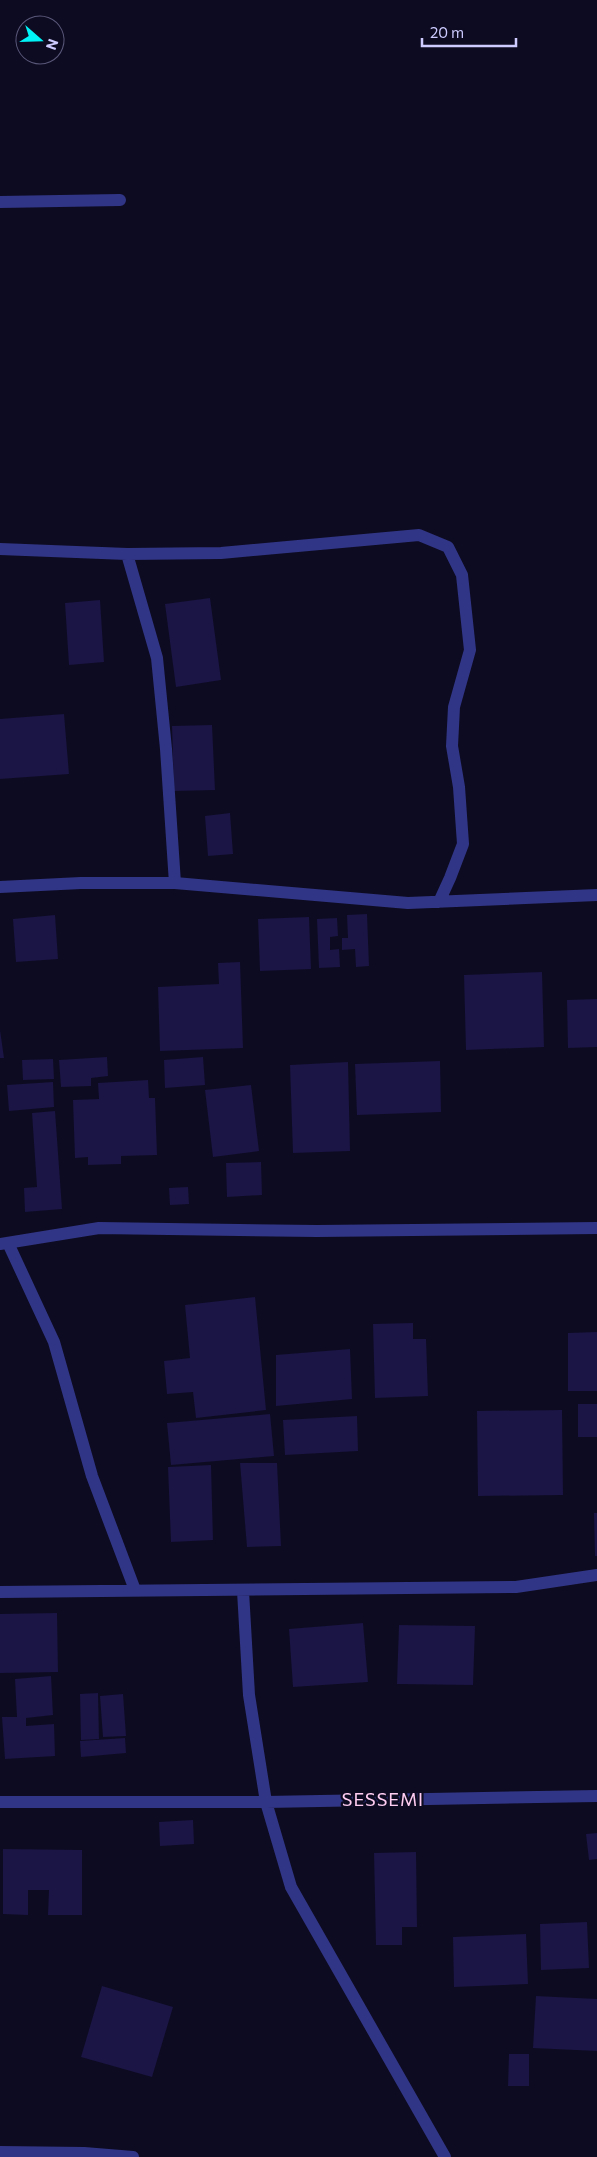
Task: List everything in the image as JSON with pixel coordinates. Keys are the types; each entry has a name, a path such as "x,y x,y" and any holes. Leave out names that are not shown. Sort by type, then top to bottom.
{"street":[{"path":"0,202 120,200"},
{"path":"0,549 127,554 221,553 419,535 448,547 462,575 470,650 454,707 452,746 463,844 439,902"},
{"path":"127,554 157,658 166,749 175,883"},
{"path":"0,887 81,883 175,883 408,904 597,895"},
{"path":"135,1590 92,1476 54,1342 4,1244 99,1228 317,1231 597,1228"},
{"path":"0,1592 243,1591 516,1586 597,1575"},
{"path":"243,1591 249,1695 266,1802 291,1887 445,2157"},
{"path":"0,1802 266,1802 597,1796"},
{"path":"0,2152 84,2153 133,2157"}],"building":[{"path":"210,598 221,680 176,687 165,604"},
{"path":"100,600 104,662 69,665 65,603"},
{"path":"64,714 69,774 0,779 0,719"},
{"path":"212,725 215,790 174,791 172,726"},
{"path":"230,813 233,854 208,856 205,816"},
{"path":"367,914 369,966 356,967 355,949 342,950 342,938 348,938 347,915"},
{"path":"55,915 58,959 16,962 13,919"},
{"path":"309,917 311,969 260,971 258,919"},
{"path":"337,918 338,936 330,937 330,950 339,949 340,967 319,968 317,919"},
{"path":"240,962 243,1048 160,1051 158,987 219,984 218,963"},
{"path":"542,972 544,1047 466,1050 464,975"},
{"path":"597,999 597,1047 568,1048 567,1000"},
{"path":"0,1030 4,1058 0,1058"},
{"path":"107,1057 108,1076 91,1078 91,1086 61,1087 59,1060"},
{"path":"203,1057 205,1085 165,1088 164,1060"},
{"path":"53,1059 54,1079 23,1080 22,1060"},
{"path":"440,1061 441,1112 357,1115 355,1064"},
{"path":"348,1062 350,1151 293,1153 290,1065"},
{"path":"148,1080 149,1098 155,1098 157,1155 121,1156 121,1164 88,1165 88,1157 75,1158 73,1100 99,1099 98,1083"},
{"path":"53,1082 54,1107 9,1111 7,1085"},
{"path":"251,1085 259,1151 213,1157 205,1090"},
{"path":"55,1111 62,1209 25,1212 24,1188 37,1187 32,1113"},
{"path":"261,1162 262,1195 227,1197 226,1163"},
{"path":"188,1187 189,1204 170,1205 169,1188"},
{"path":"255,1297 266,1410 196,1418 193,1392 167,1394 164,1361 190,1358 185,1305"},
{"path":"413,1323 413,1339 426,1339 428,1396 375,1398 373,1324"},
{"path":"597,1332 597,1391 568,1391 568,1333"},
{"path":"350,1349 352,1399 276,1406 276,1355"},
{"path":"578,1404 597,1404 597,1437 578,1437"},
{"path":"562,1410 563,1495 478,1496 477,1411"},
{"path":"270,1414 274,1456 171,1465 167,1423"},
{"path":"357,1416 358,1451 285,1455 283,1420"},
{"path":"240,1463 277,1463 281,1546 247,1547"},
{"path":"211,1465 213,1540 171,1542 168,1467"},
{"path":"594,1513 597,1513 597,1556 595,1556"},
{"path":"57,1613 58,1672 0,1673 0,1614"},
{"path":"363,1623 368,1682 293,1687 289,1629"},
{"path":"399,1625 475,1626 473,1685 397,1684"},
{"path":"51,1676 53,1715 26,1718 26,1726 54,1724 55,1756 5,1759 2,1717 17,1717 15,1679"},
{"path":"98,1693 99,1739 81,1740 80,1694"},
{"path":"123,1694 126,1736 103,1737 100,1696"},
{"path":"125,1738 126,1753 81,1757 80,1741"},
{"path":"193,1820 194,1844 160,1846 159,1822"},
{"path":"597,1833 597,1859 589,1860 586,1834"},
{"path":"3,1849 82,1850 82,1915 48,1915 49,1890 28,1890 28,1915 3,1914"},
{"path":"416,1852 417,1927 402,1927 402,1945 376,1945 374,1853"},
{"path":"587,1922 589,1968 541,1970 540,1924"},
{"path":"526,1934 528,1984 454,1987 453,1937"},
{"path":"102,1986 173,2007 152,2077 81,2057"},
{"path":"536,1996 597,1999 597,2051 533,2048"},
{"path":"509,2054 529,2054 529,2086 508,2086"}],"district":[{"name":"SESSEMI","path":"383,1800"}]}
